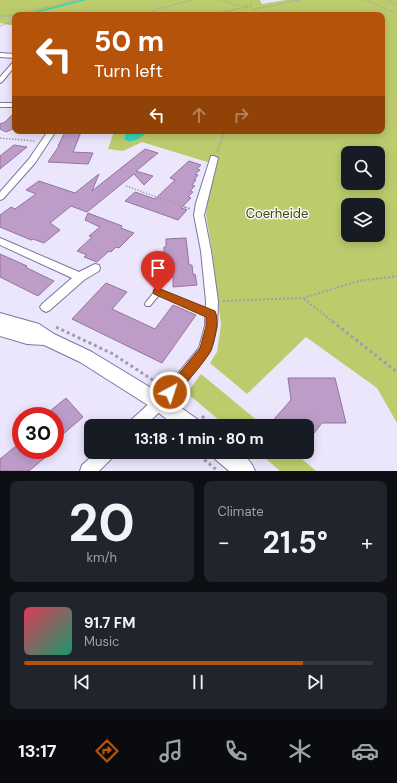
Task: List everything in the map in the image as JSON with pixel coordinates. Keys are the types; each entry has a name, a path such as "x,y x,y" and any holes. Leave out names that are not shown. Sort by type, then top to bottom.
{"street":[{"path":"0,55 12,56"},
{"path":"0,81 12,66"},
{"path":"0,105 12,105"},
{"path":"0,197 32,160 50,134"},
{"path":"143,419 160,403 205,350 211,326 211,308 206,251 200,212 201,203 214,158"},
{"path":"0,241 80,277"},
{"path":"46,307 80,277 95,268"},
{"path":"0,319 33,329 106,368 160,403 181,419"},
{"path":"0,330 27,337 48,338"},
{"path":"88,471 101,459"},
{"path":"230,459 245,471"}],"lane":[{"path":"148,304 158,292 211,308"}],"path":[{"path":"27,12 77,0"},
{"path":"153,12 192,0"},
{"path":"222,0 236,5 251,6"},
{"path":"252,0 251,10 299,0"},
{"path":"366,0 397,14"},
{"path":"387,0 396,5 397,8 391,11"},
{"path":"222,12 251,6"},
{"path":"0,16 10,16"},
{"path":"0,26 12,22"},
{"path":"214,158 224,134"},
{"path":"0,138 44,142"},
{"path":"126,186 200,212"},
{"path":"211,308 303,298 359,281 397,276"},
{"path":"303,298 397,372"},
{"path":"203,459 218,471"}],"green space":[{"name":"Coerheide","path":"0,0 260,0 262,4 286,0 397,0 397,423 377,388 306,337 247,394 210,363 217,352 221,325 212,250 206,215 207,202 217,165 142,142 123,151 108,149 113,134 125,134 124,139 133,142 144,134 385,134 385,12 12,12 12,25 0,23"},
{"path":"201,374 256,419 218,419 187,393"},
{"path":"266,459 302,459 316,471 280,471"}],"shaded area":[{"path":"125,134 145,134 137,140 131,142 124,139"}],"building":[{"path":"12,115 12,129 6,132 0,129 0,124 5,122"},
{"path":"64,134 80,134 73,152 93,153 88,164 48,162"},
{"path":"14,145 27,147 0,169 0,156"},
{"path":"145,149 158,153 136,171 153,176 144,185 134,174 87,212 71,206 50,223 60,230 44,243 33,239 31,240 0,227 0,215 11,207 15,209 36,194 26,190 39,181 75,193 99,174 92,191"},
{"path":"189,161 201,165 197,169 200,170 195,174 198,175 192,185 195,186 190,191 193,192 188,197 191,198 181,208 187,210 178,220 125,201 135,192 155,199 175,180 170,178"},
{"path":"88,213 122,226 121,228 134,233 119,248 116,247 111,252 109,251 97,262 84,257 87,255 77,251 92,237 89,236 100,227 85,220"},
{"path":"186,238 189,265 192,265 193,275 195,274 197,285 173,287 173,276 170,276 170,266 167,267 166,257 164,257 166,239"},
{"path":"0,254 27,266 25,267 54,281 38,296 0,277"},
{"path":"106,283 127,292 112,309 155,329 173,305 196,315 162,363 72,319"},
{"path":"288,378 335,378 346,423 322,423 314,433 314,419 274,419 291,400"},
{"path":"66,398 83,417 64,433 64,407 55,407"},
{"path":"12,449 12,459 43,459 29,471 0,471 0,459"}],"waterway":[{"path":"36,12 84,0"}],"route":[{"path":"158,292 211,314 211,326 205,350 170,392"}]}
